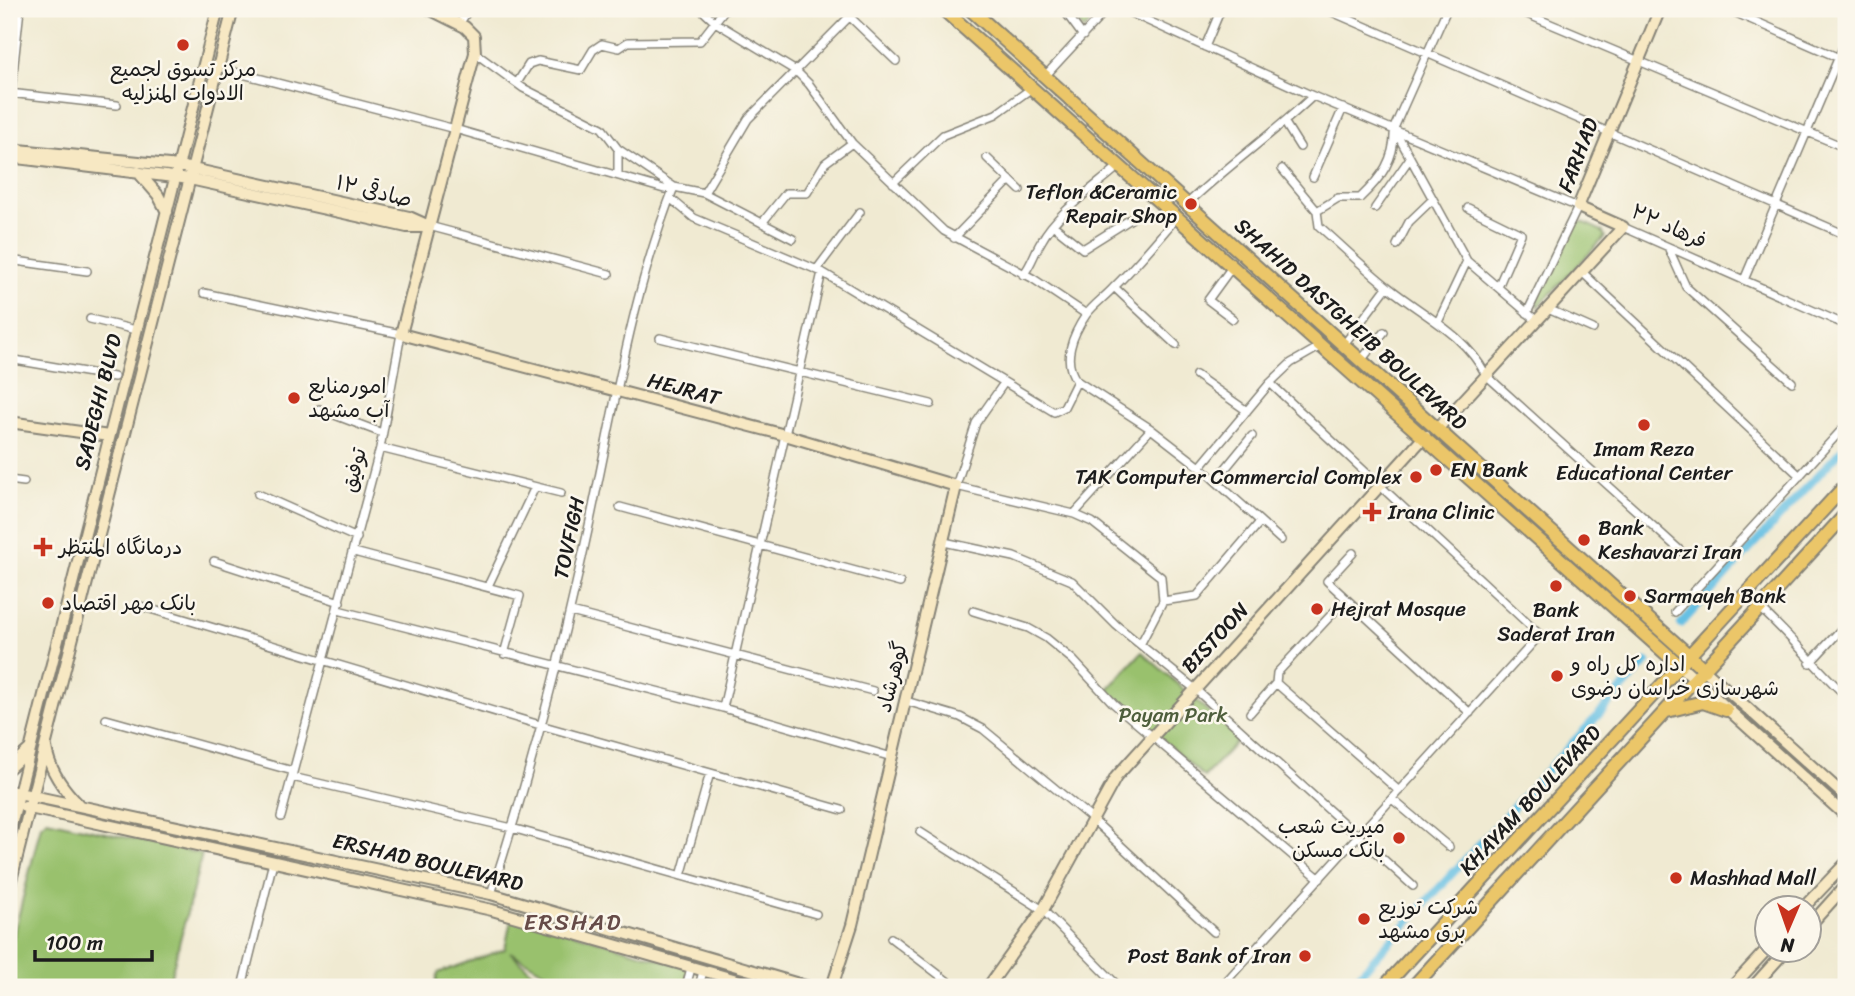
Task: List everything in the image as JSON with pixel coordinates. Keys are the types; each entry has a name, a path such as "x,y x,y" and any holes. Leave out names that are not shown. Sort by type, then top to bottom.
{"main road":[{"name":"SADEGHI BLVD","path":"9,833 14,792 30,749 218,9"},
{"name":"SADEGHI BLVD","path":"9,888 233,9"},
{"path":"429,9 459,24 474,36 475,53"},
{"name":"SHAHID DASTGHEIB BOULEVARD","path":"943,9 1681,666"},
{"name":"SHAHID DASTGHEIB BOULEVARD","path":"970,9 1345,343 1705,670"},
{"name":"FARHAD","path":"1578,206 1660,9"},
{"name":"توفیق","path":"401,334 475,53"},
{"path":"9,149 139,168 167,212"},
{"path":"9,157 139,168 171,159 183,150"},
{"name":"صادقی ۱۲","path":"139,168 191,174 407,227 429,226"},
{"name":"فرهاد ۲۲","path":"1578,206 1623,228"},
{"path":"1438,427 1623,228"},
{"name":"HEJRAT","path":"401,334 785,435 956,486"},
{"path":"9,422 109,436"},
{"name":"BISTOON","path":"988,987 1043,910 1091,818 1116,777 1425,436"},
{"name":"KHAYAM BOULEVARD","path":"1384,987 1846,485"},
{"name":"گوهرشاد","path":"832,987 852,925 956,486"},
{"name":"KHAYAM BOULEVARD","path":"1413,987 1696,681 1846,514"},
{"path":"1681,666 1726,710 1846,816"},
{"path":"1705,670 1846,797"},
{"path":"1667,711 1703,702 1726,710"},
{"path":"46,741 51,766 67,793 79,806"},
{"path":"9,768 30,749"},
{"name":"ERSHAD BOULEVARD","path":"14,792 491,894 808,987"},
{"name":"ERSHAD BOULEVARD","path":"12,804 492,910 761,987"},
{"path":"1817,894 1846,863"},
{"path":"1824,909 1846,885"},
{"path":"598,941 604,927"},
{"path":"1732,987 1754,963"},
{"path":"1753,987 1774,964"}],"street":[{"path":"9,110 20,9"},
{"path":"121,9 144,10"},
{"path":"459,24 469,9"},
{"path":"701,9 715,22 796,71 809,84 852,143 954,239 1023,275 1086,314"},
{"path":"517,83 529,64 538,61 581,70 593,50 602,44 610,43 619,48 628,42 700,41 725,9"},
{"path":"704,193 748,119 858,9"},
{"path":"1063,9 1083,36"},
{"path":"1046,75 1107,9"},
{"path":"1122,9 1313,96 1578,206"},
{"path":"1205,47 1220,9"},
{"path":"1325,9 1846,235"},
{"path":"1317,211 1334,200 1360,198 1381,178 1395,144 1394,128 1447,9"},
{"path":"1515,9 1846,148"},
{"path":"1727,9 1843,59"},
{"path":"850,17 896,61"},
{"path":"1744,281 1808,131 1843,59 1846,40"},
{"path":"475,53 517,83 602,128 618,149 674,187"},
{"path":"227,70 455,129 664,189 674,187 704,193 793,239"},
{"path":"893,183 943,135 996,114 1032,87"},
{"path":"10,93 117,105"},
{"path":"1187,204 1224,169 1285,123 1313,96"},
{"path":"1313,177 1343,108"},
{"path":"1285,123 1300,147"},
{"path":"1394,128 1467,261 1537,321"},
{"path":"762,223 785,194 807,193 825,163 852,143"},
{"path":"618,149 618,174"},
{"path":"987,158 1020,190"},
{"path":"1375,208 1410,158"},
{"path":"1023,275 1037,256 1040,243 1054,226 1119,166"},
{"path":"1282,169 1317,211 1320,226 1387,287 1459,337 1475,355 1486,376 1684,554"},
{"path":"954,239 1010,180"},
{"name":"TOVFIGH","path":"491,894 512,828 571,612 617,391 643,284 674,187"},
{"path":"670,198 694,218 820,271 1055,412 1064,407 1077,381"},
{"path":"1397,245 1409,222 1433,199"},
{"name":"FARHAD","path":"1527,313 1578,206"},
{"path":"1468,208 1521,234 1497,287"},
{"path":"723,708 738,653 820,271 860,212"},
{"path":"1054,226 1083,249 1134,217"},
{"path":"1176,218 1086,314 1068,359 1070,372 1077,381 1152,429 1200,467 1281,540"},
{"path":"429,226 609,274"},
{"name":"فرهاد ۲۲","path":"1623,228 1846,325"},
{"path":"1668,247 1686,287 1792,382"},
{"path":"9,260 87,271"},
{"path":"1438,322 1467,261"},
{"path":"1232,267 1208,300 1233,319"},
{"path":"1582,272 1800,476"},
{"path":"1114,287 1176,345"},
{"path":"1345,343 1387,287"},
{"path":"204,293 401,334"},
{"path":"1548,309 1593,329"},
{"path":"90,319 136,330"},
{"path":"1362,359 1384,332"},
{"name":"توفیق","path":"281,817 380,448 401,334"},
{"path":"660,338 930,404"},
{"path":"1200,467 1270,383 1291,363 1321,346"},
{"path":"9,359 114,377"},
{"path":"1196,375 1247,411"},
{"name":"گوهرشاد","path":"956,486 976,423 1003,383"},
{"path":"1221,987 1540,635 1270,383"},
{"path":"319,409 382,433"},
{"path":"1675,612 1846,425"},
{"path":"1074,514 1152,429"},
{"path":"1216,480 1252,436"},
{"path":"380,448 561,493"},
{"path":"9,480 24,482"},
{"path":"956,486 1074,514 1092,523 1161,577 1163,601 1141,643"},
{"path":"488,586 535,487"},
{"path":"258,494 357,538"},
{"path":"620,507 900,583"},
{"path":"1163,601 1197,596 1261,522"},
{"path":"944,542 1014,557 1072,581 1116,625 1195,689 1413,886"},
{"path":"354,552 520,596 504,654"},
{"path":"1353,553 1327,581 1470,713"},
{"path":"214,561 339,606 504,654 723,708 892,757"},
{"path":"1250,713 1276,683 1278,673 1346,599"},
{"path":"136,605 323,658 540,725 842,810"},
{"path":"1760,608 1790,636 1810,663 1846,696"},
{"path":"973,611 1028,628 1046,638 1152,737 1320,878"},
{"path":"571,612 738,653 873,691"},
{"path":"1810,663 1846,624"},
{"path":"1276,683 1399,791"},
{"path":"906,701 960,717 983,729 1091,818 1214,932"},
{"path":"106,719 293,774 512,828 816,914"},
{"path":"681,876 710,773"},
{"path":"1392,799 1449,848"},
{"path":"920,832 1043,910 1119,987"},
{"path":"242,987 273,862"},
{"path":"891,938 955,987"},
{"path":"686,987 691,968"},
{"path":"699,987 703,971"},
{"path":"1228,979 1238,987"}],"green space":[{"path":"1068,9 1102,9 1084,30"},
{"path":"1574,222 1583,222 1602,231 1605,237 1538,307 1536,300"},
{"name":"Payam Park","path":"1142,652 1239,739 1204,777 1107,690"},
{"path":"47,820 202,854 168,987 9,987 9,954 41,825"},
{"path":"512,915 691,968 686,987 557,987 552,976 510,952 538,977 544,987 435,987 438,973 505,949"}],"waterway":[{"path":"1681,624 1846,445"},
{"path":"1348,987 1647,662"}],"place":[{"name":"مركز تسوق لجميع الادوات المنزليه","path":"183,45"},
{"name":"Teflon &Ceramic Repair Shop","path":"1191,204"},
{"name":"امورمنابع آب مشهد","path":"294,398"},
{"name":"Imam Reza Educational Center","path":"1644,425"},
{"name":"EN Bank","path":"1436,470"},
{"name":"TAK Computer Commercial Complex","path":"1416,477"},
{"name":"Irana Clinic","path":"1372,512"},
{"name":"Bank Keshavarzi Iran","path":"1584,540"},
{"name":"درمانگاه المنتظر","path":"43,547"},
{"name":"Bank Saderat Iran","path":"1556,586"},
{"name":"Sarmayeh Bank","path":"1630,596"},
{"name":"بانک مهر اقتصاد","path":"48,603"},
{"name":"Hejrat Mosque","path":"1317,609"},
{"name":"اداره کل راه و شهرسازی خراسان رضوی","path":"1557,676"},
{"name":"میریت شعب بانک مسکن","path":"1399,838"},
{"name":"Mashhad Mall","path":"1676,878"},
{"name":"شرکت توزیع برق مشهد","path":"1364,919"},
{"name":"Post Bank of Iran","path":"1305,956"}],"district":[{"name":"ERSHAD","path":"573,922"}]}
